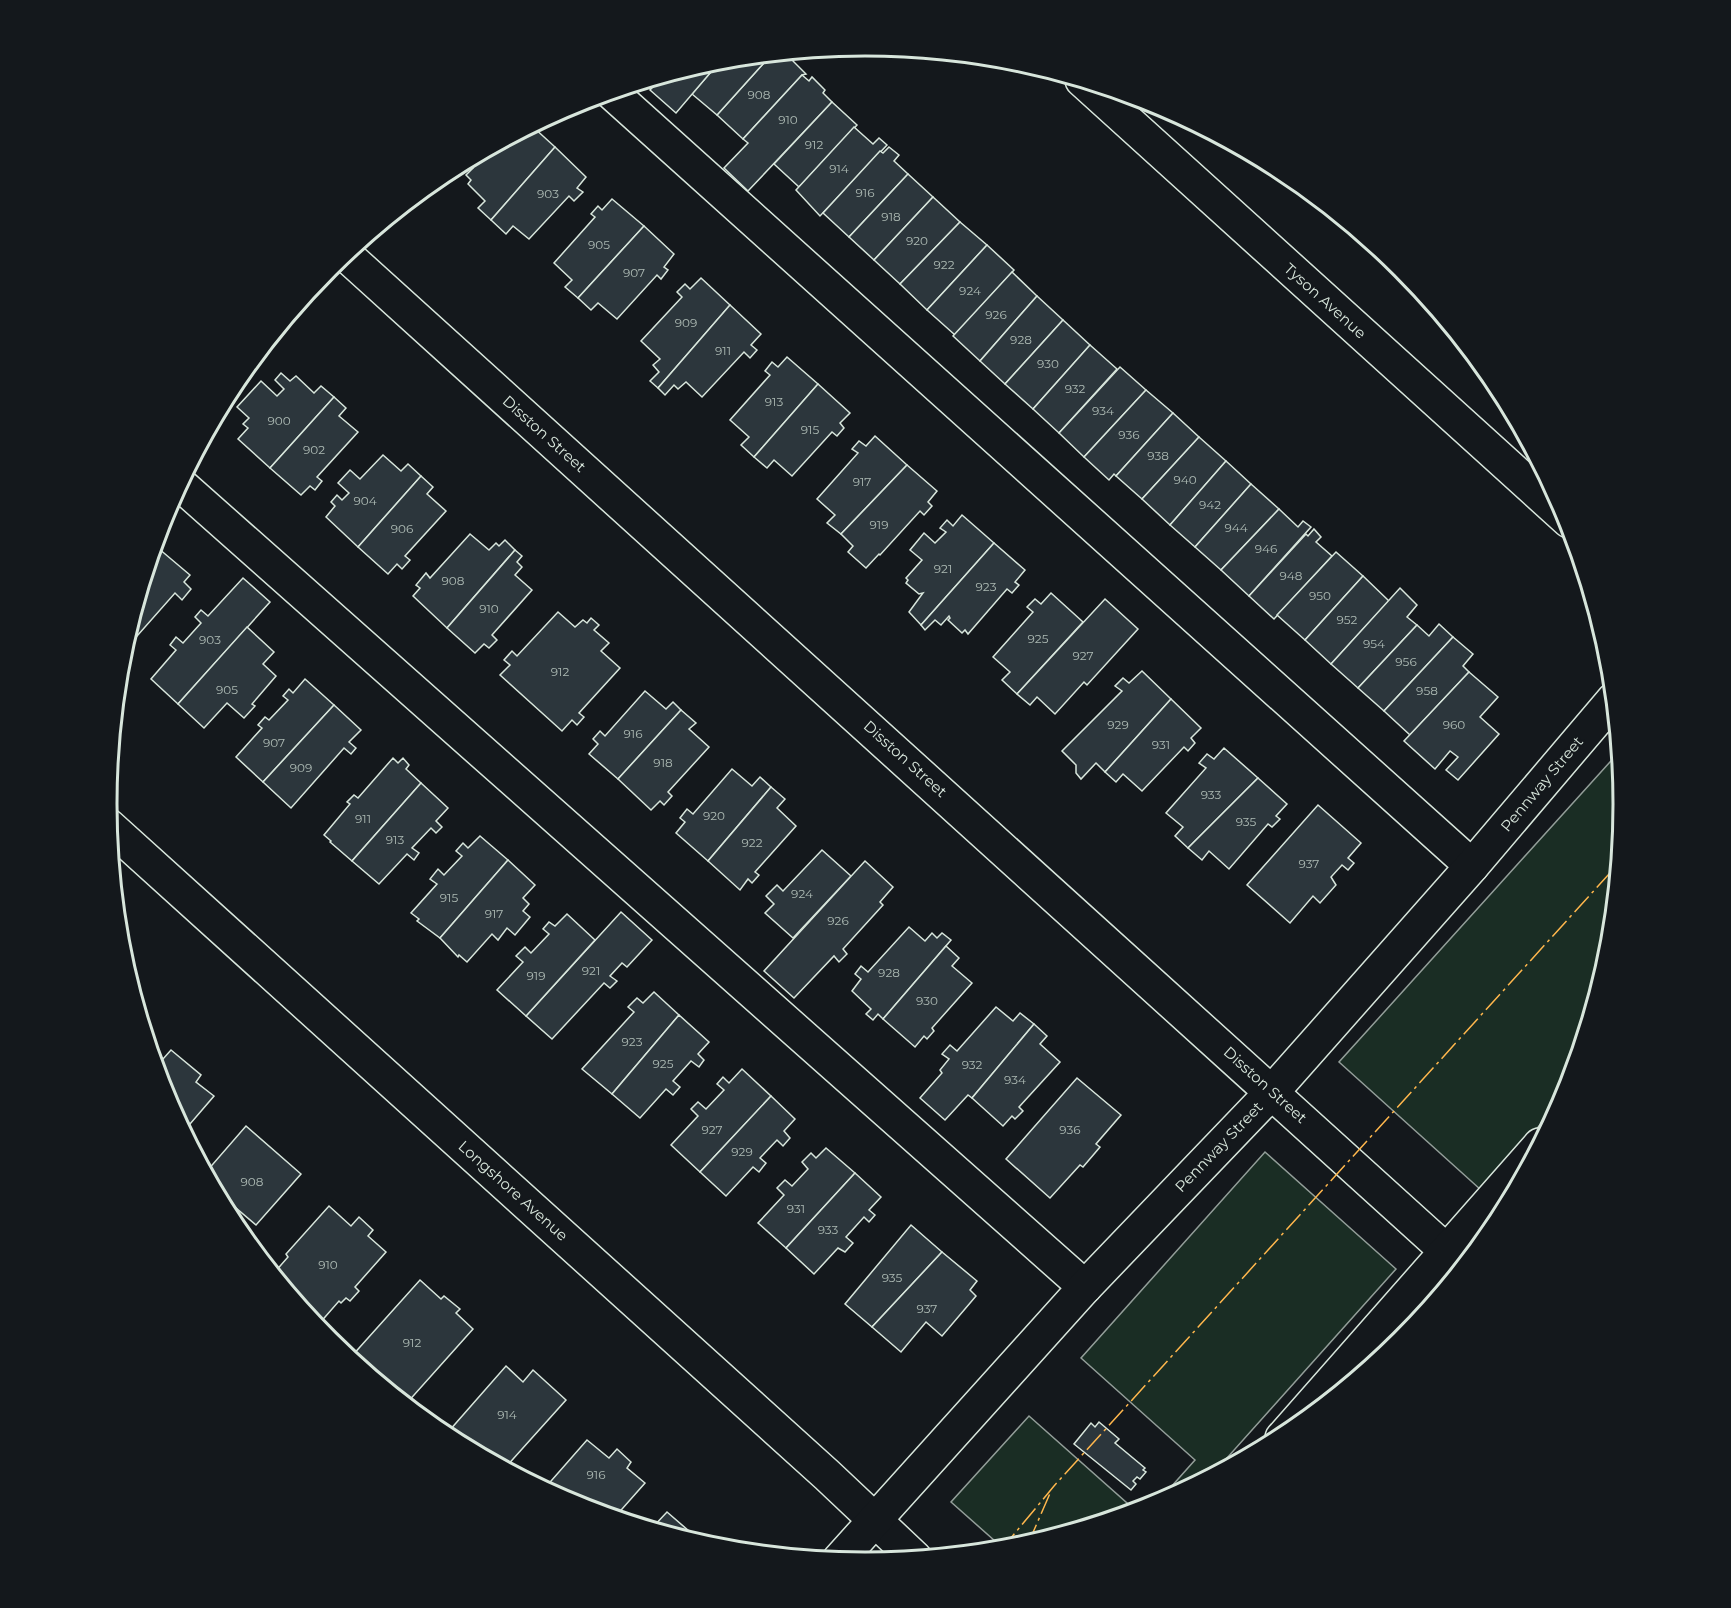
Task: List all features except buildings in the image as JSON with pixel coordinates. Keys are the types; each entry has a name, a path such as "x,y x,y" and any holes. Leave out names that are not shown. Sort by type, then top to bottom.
{"street":[{"name":"Tyson Avenue","path":"1095,92 1551,505"},
{"path":"617,98 1472,866"},
{"name":"Disston Street","path":"352,260 1455,1258"},
{"path":"187,490 1085,1287"},
{"name":"Pennway Street","path":"847,1552 1085,1287 1272,1092 1472,866 1608,706"},
{"name":"Longshore Avenue","path":"118,834 827,1475 907,1551"},
{"path":"1319,1399 1455,1258 1509,1187"}],"green space":[{"path":"1612,760 1614,804 1612,853 1608,902 1600,950 1574,1045 1543,1122 1481,1190 1339,1062"},
{"path":"1265,1152 1396,1269 1225,1460 1171,1487 1195,1460 1081,1358"},
{"path":"1029,1416 1129,1505 1059,1527 995,1541 951,1502"}],"power":[{"path":"1011,1538 1054,1486 1610,872"},
{"path":"1033,1533 1051,1491"}]}
